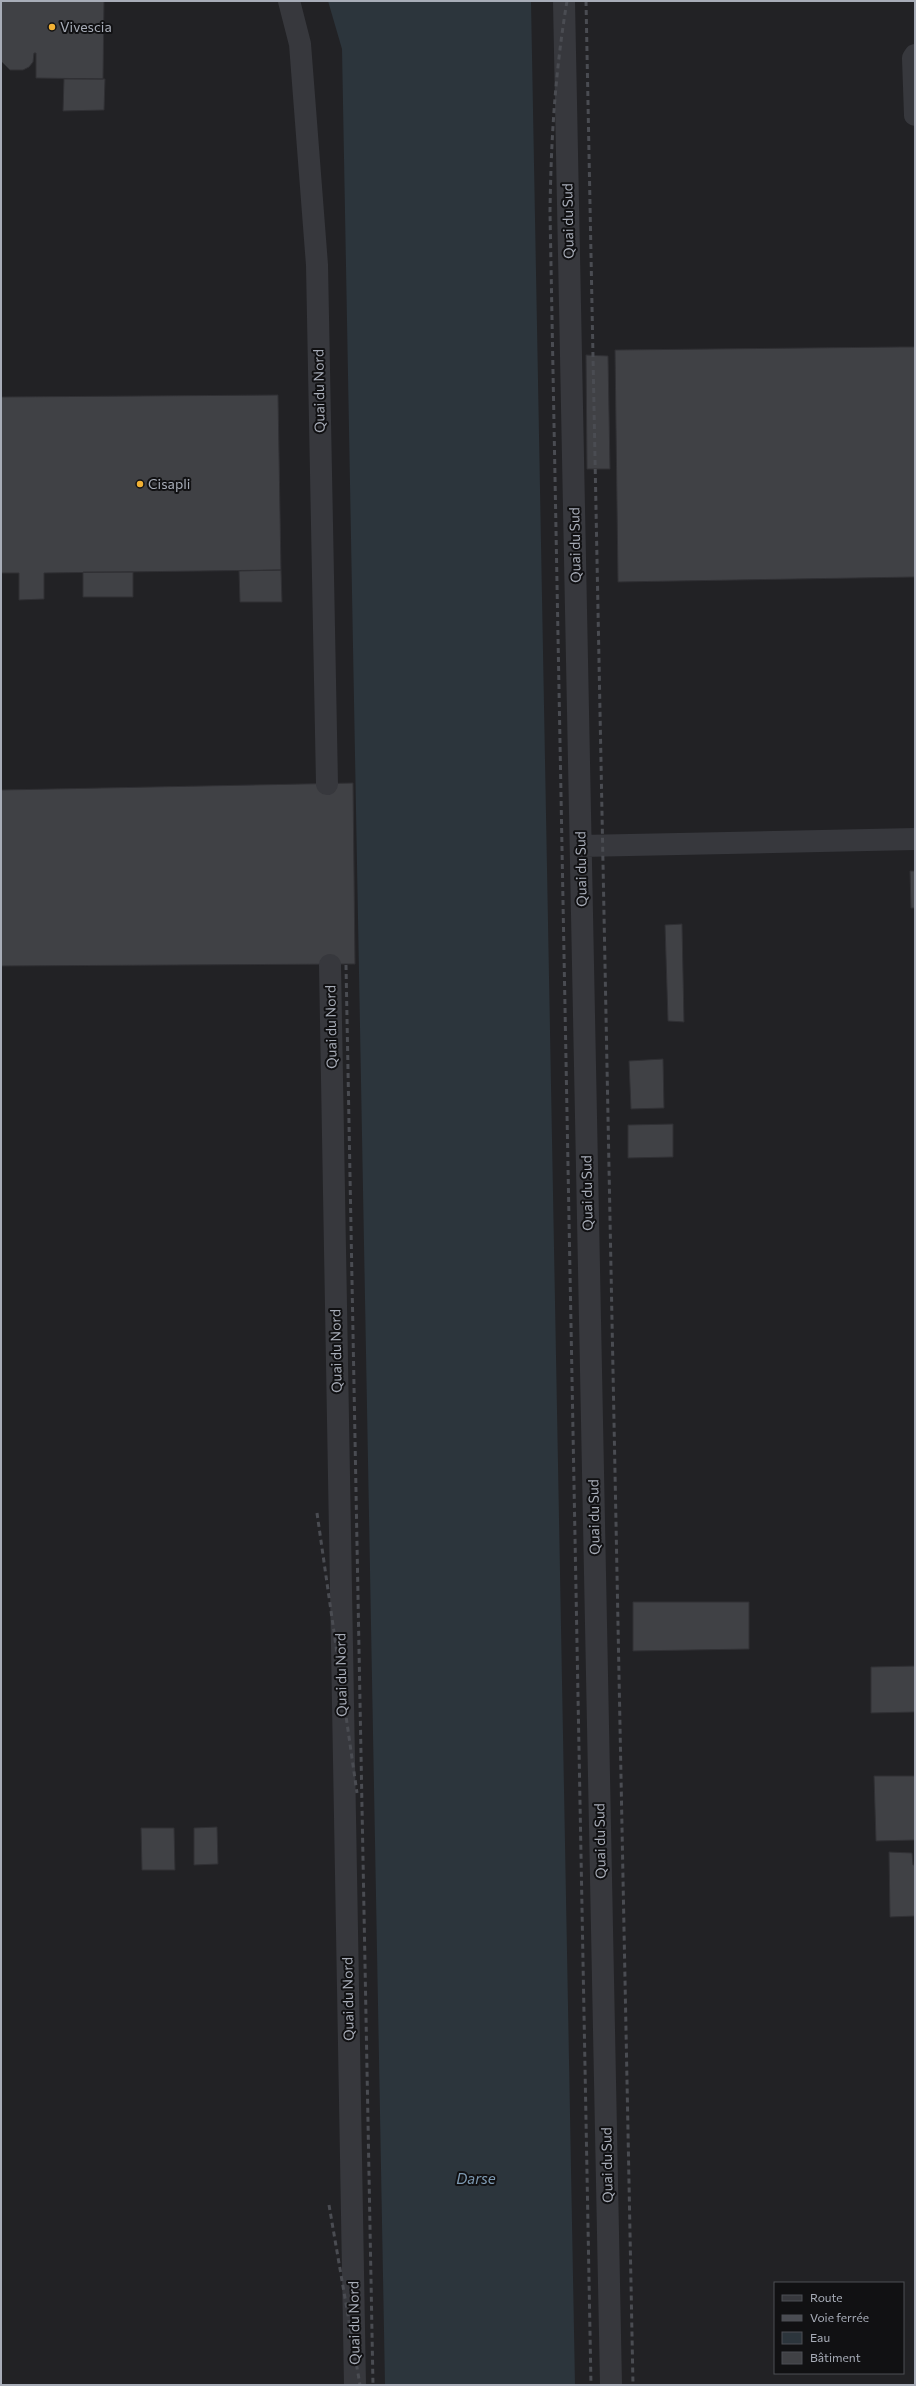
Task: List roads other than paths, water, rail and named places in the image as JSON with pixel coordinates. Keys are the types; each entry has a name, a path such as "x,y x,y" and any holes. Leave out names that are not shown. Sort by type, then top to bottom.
{"street":[{"name":"Quai du Nord","path":"289,1 300,44 317,265 327,784"},
{"name":"Quai du Sud","path":"564,1 611,2385"},
{"path":"915,55 913,58 915,115"},
{"path":"581,846 915,839"},
{"name":"Quai du Nord","path":"330,964 355,2385"}],"water":[{"name":"Darse","path":"328,1 531,1 575,2385 385,2385 342,49"}],"railway":[{"path":"567,1 559,54 554,106 550,212 591,2385"},
{"path":"586,1 633,2385"},
{"path":"346,965 373,2385"},
{"path":"317,1513 357,1793"},
{"path":"329,2205 360,2385"}],"place":[{"name":"Vivescia","path":"52,27"},
{"name":"Cisapli","path":"140,484"}]}
